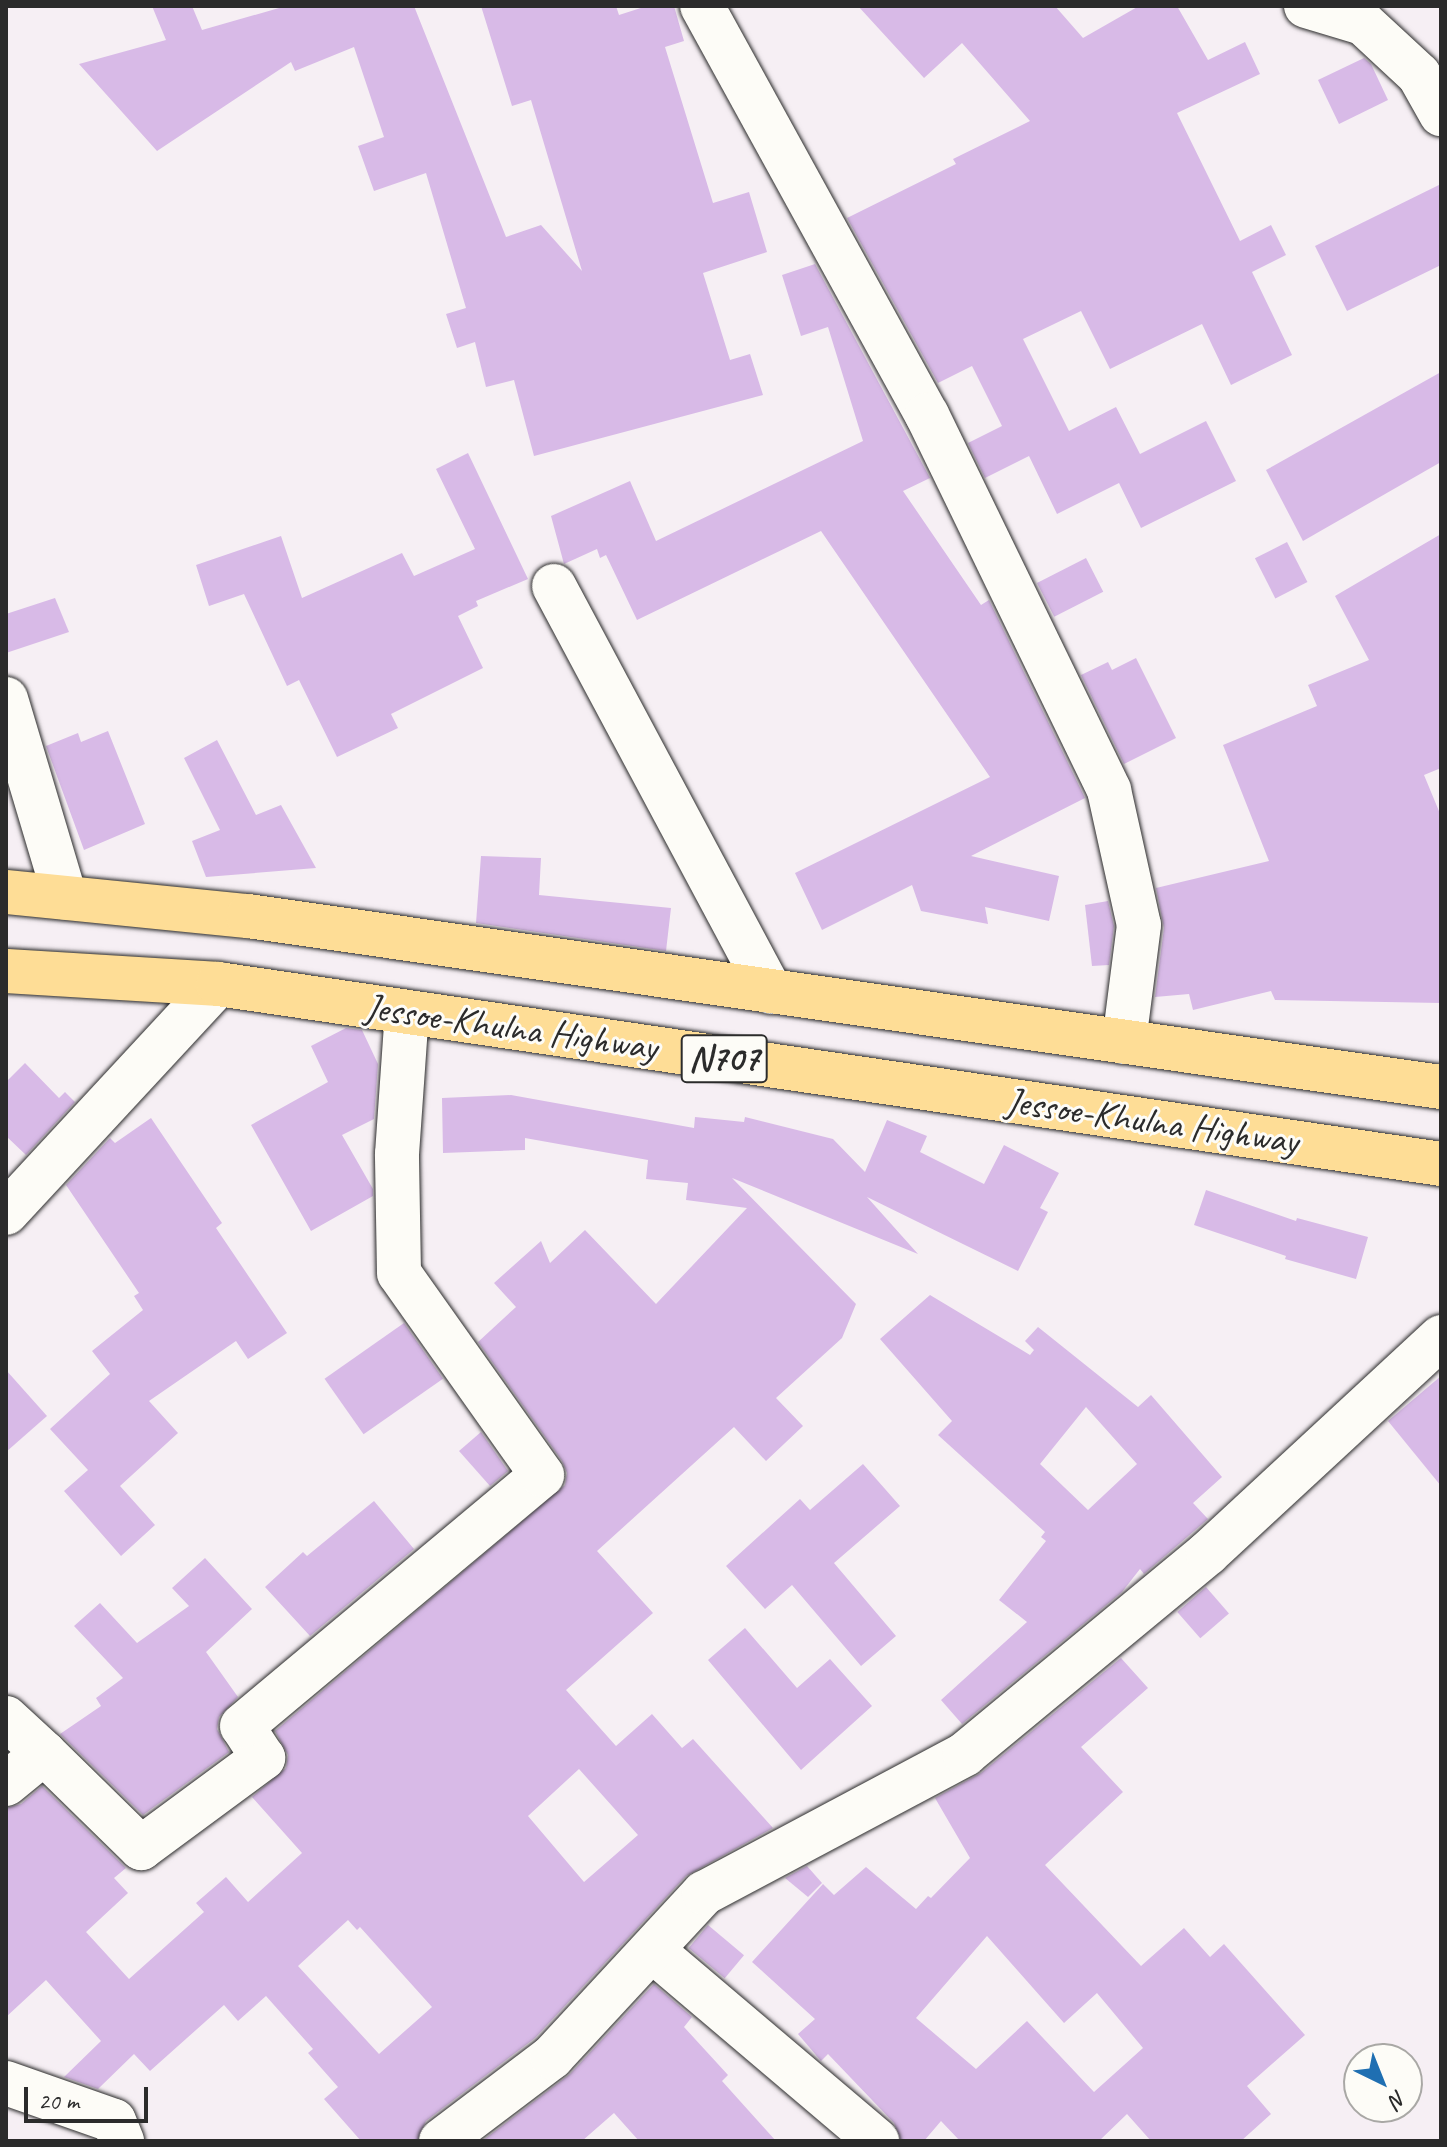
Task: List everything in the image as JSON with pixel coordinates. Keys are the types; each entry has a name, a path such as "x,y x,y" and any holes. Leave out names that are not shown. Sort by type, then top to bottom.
{"highway":[{"name":"Jessoe-Khulna Highway","path":"6,892 248,916 1441,1087"},
{"name":"Jessoe-Khulna Highway","path":"6,971 218,984 1441,1164"}],"street":[{"path":"702,6 927,415 1109,790 1139,925 1124,1042"},
{"path":"1306,6 1362,14 1419,75 1441,114"},
{"path":"554,586 771,992"},
{"path":"6,699 65,897"},
{"path":"6,1213 218,984"},
{"path":"6,1718 141,1848 263,1758 242,1726 542,1475 399,1273 397,1154 407,1012"},
{"path":"441,2141 552,2057 704,1893 965,1754 1208,1553 1441,1337"},
{"path":"6,1784 44,1753"},
{"path":"666,1962 877,2141"},
{"path":"6,2083 114,2121 122,2141"}],"building":[{"path":"152,6 192,6 202,30 286,6 414,6 506,237 541,225 582,271 531,100 512,106 481,6 616,6 619,15 647,6 674,6 684,41 665,47 713,203 749,192 767,252 703,273 730,360 750,354 763,395 534,456 514,380 486,387 475,342 457,348 446,314 466,308 426,173 374,191 358,146 384,137 354,47 295,71 291,62 157,151 79,64 166,40"},
{"path":"858,6 1055,6 1083,38 1139,6 1177,6 1208,60 1245,42 1260,74 1177,113 1240,241 1271,225 1286,255 1252,272 1292,355 1231,385 1202,324 1110,369 1081,311 1023,339 1069,431 1116,407 1140,454 1206,421 1236,481 1141,528 1119,483 1057,514 1029,456 985,478 968,443 1002,426 972,366 938,383 847,218 956,164 953,159 1030,121 962,43 924,78"},
{"path":"1364,58 1371,64 1388,100 1339,124 1318,80"},
{"path":"1441,184 1441,265 1347,311 1315,246"},
{"path":"815,264 930,478 903,491 981,605 989,600 1085,798 971,856 1059,876 1049,921 985,907 988,924 921,911 912,885 822,930 795,873 990,777 821,531 637,620 606,555 600,558 597,549 564,564 551,516 630,481 656,541 863,441 828,327 801,336 782,275"},
{"path":"1441,372 1441,462 1303,541 1266,470"},
{"path":"468,453 528,579 476,601 478,606 458,616 483,668 391,714 398,728 337,757 299,680 287,686 244,594 209,606 196,565 281,536 302,598 402,553 414,576 475,549 436,469"},
{"path":"1441,534 1441,768 1424,775 1441,816 1441,1003 1275,1000 1271,991 1193,1010 1189,994 1155,997 1164,928 1156,888 1269,861 1223,745 1317,706 1308,685 1369,660 1335,596"},
{"path":"1287,542 1307,582 1275,598 1255,558"},
{"path":"1086,558 1103,592 1054,617 1037,583"},
{"path":"55,598 69,632 6,653 6,614"},
{"path":"1136,658 1176,738 1124,764 1081,675 1108,662 1112,670"},
{"path":"108,731 145,824 84,850 46,746 78,733 81,742"},
{"path":"217,740 256,815 281,805 316,868 206,877 192,841 220,830 184,758"},
{"path":"481,856 541,858 539,895 671,908 666,951 476,923"},
{"path":"1108,901 1114,926 1109,965 1092,966 1085,905"},
{"path":"346,1028 362,1030 378,1064 374,1119 342,1135 373,1189 373,1196 311,1231 251,1125 328,1082 311,1046"},
{"path":"25,1063 59,1098 65,1092 75,1102 26,1155 6,1136 6,1082"},
{"path":"511,1095 694,1128 695,1117 744,1122 745,1117 833,1139 865,1172 887,1120 927,1136 920,1152 984,1184 1004,1145 1059,1173 1040,1208 1048,1212 1018,1271 867,1197 918,1254 732,1178 856,1304 842,1338 776,1398 803,1426 766,1461 734,1427 597,1551 653,1613 566,1690 616,1746 652,1714 682,1748 693,1739 773,1828 686,1876 535,2038 426,2121 417,2141 361,2141 324,2099 338,2087 308,2053 313,2049 266,1996 238,2021 224,2005 150,2071 134,2054 98,2089 64,2077 101,2041 46,1980 6,2017 6,1808 21,1804 42,1786 126,1868 114,1878 128,1893 86,1932 129,1979 204,1912 196,1903 226,1877 248,1902 302,1853 252,1797 286,1768 288,1755 275,1731 565,1485 567,1473 562,1461 478,1342 516,1307 494,1283 541,1241 550,1263 585,1230 656,1304 747,1208 686,1200 688,1183 646,1179 648,1160 525,1138 525,1150 443,1153 442,1098","holes":["579,1769 638,1835 584,1882 528,1816","348,1920 357,1930 360,1927 432,2007 379,2054 298,1966"]},
{"path":"151,1118 222,1223 216,1228 287,1333 248,1359 236,1341 149,1401 178,1433 120,1486 155,1525 121,1556 64,1491 88,1470 50,1429 110,1374 92,1351 143,1310 134,1296 139,1293 66,1185 110,1138 115,1143"},
{"path":"1206,1190 1296,1221 1297,1218 1368,1237 1356,1279 1285,1259 1286,1256 1194,1225"},
{"path":"930,1295 1030,1355 1034,1350 1025,1341 1038,1327 1138,1407 1151,1395 1222,1477 1193,1503 1208,1519 1144,1574 1140,1569 1122,1592 962,1724 941,1700 1027,1622 999,1600 1046,1541 1041,1537 1045,1532 938,1435 952,1421 880,1339","holes":["1086,1407 1137,1464 1088,1510 1040,1464"]},
{"path":"404,1323 443,1379 364,1434 325,1379"},
{"path":"6,1370 47,1416 6,1452"},
{"path":"1441,1376 1441,1486 1388,1421"},
{"path":"481,1432 508,1471 490,1486 459,1451"},
{"path":"863,1464 900,1506 834,1563 896,1636 861,1666 792,1585 765,1609 726,1566 800,1499 810,1510"},
{"path":"374,1501 414,1549 310,1636 265,1587 303,1552 307,1556"},
{"path":"205,1558 252,1609 206,1652 238,1697 219,1717 217,1729 229,1752 143,1815 60,1734 101,1706 96,1698 123,1678 74,1626 100,1603 137,1643 189,1606 172,1588"},
{"path":"1206,1587 1229,1613 1200,1638 1177,1612"},
{"path":"745,1628 797,1688 830,1659 872,1706 801,1770 708,1660"},
{"path":"1121,1658 1148,1688 1081,1747 1123,1792 1045,1865 1141,1966 1184,1928 1210,1957 1224,1944 1305,2035 1247,2086 1271,2114 1241,2141 1151,2141 1127,2114 1099,2141 960,2141 941,2121 924,2141 901,2141 894,2123 828,2054 821,2061 798,2034 815,2019 752,1962 823,1884 834,1895 866,1867 916,1909 928,1896 931,1898 970,1858 935,1798 981,1773","holes":["987,1936 1064,2023 1097,1993 1143,2048 1094,2092 1027,2021 976,2069 916,2018"]},
{"path":"807,1866 822,1883 808,1897 785,1878"},
{"path":"708,1925 744,1955 725,1978 689,1948"},
{"path":"654,1984 692,2017 684,2027 728,2075 722,2081 776,2141 639,2141 614,2113 582,2141 482,2141 570,2074"}]}
